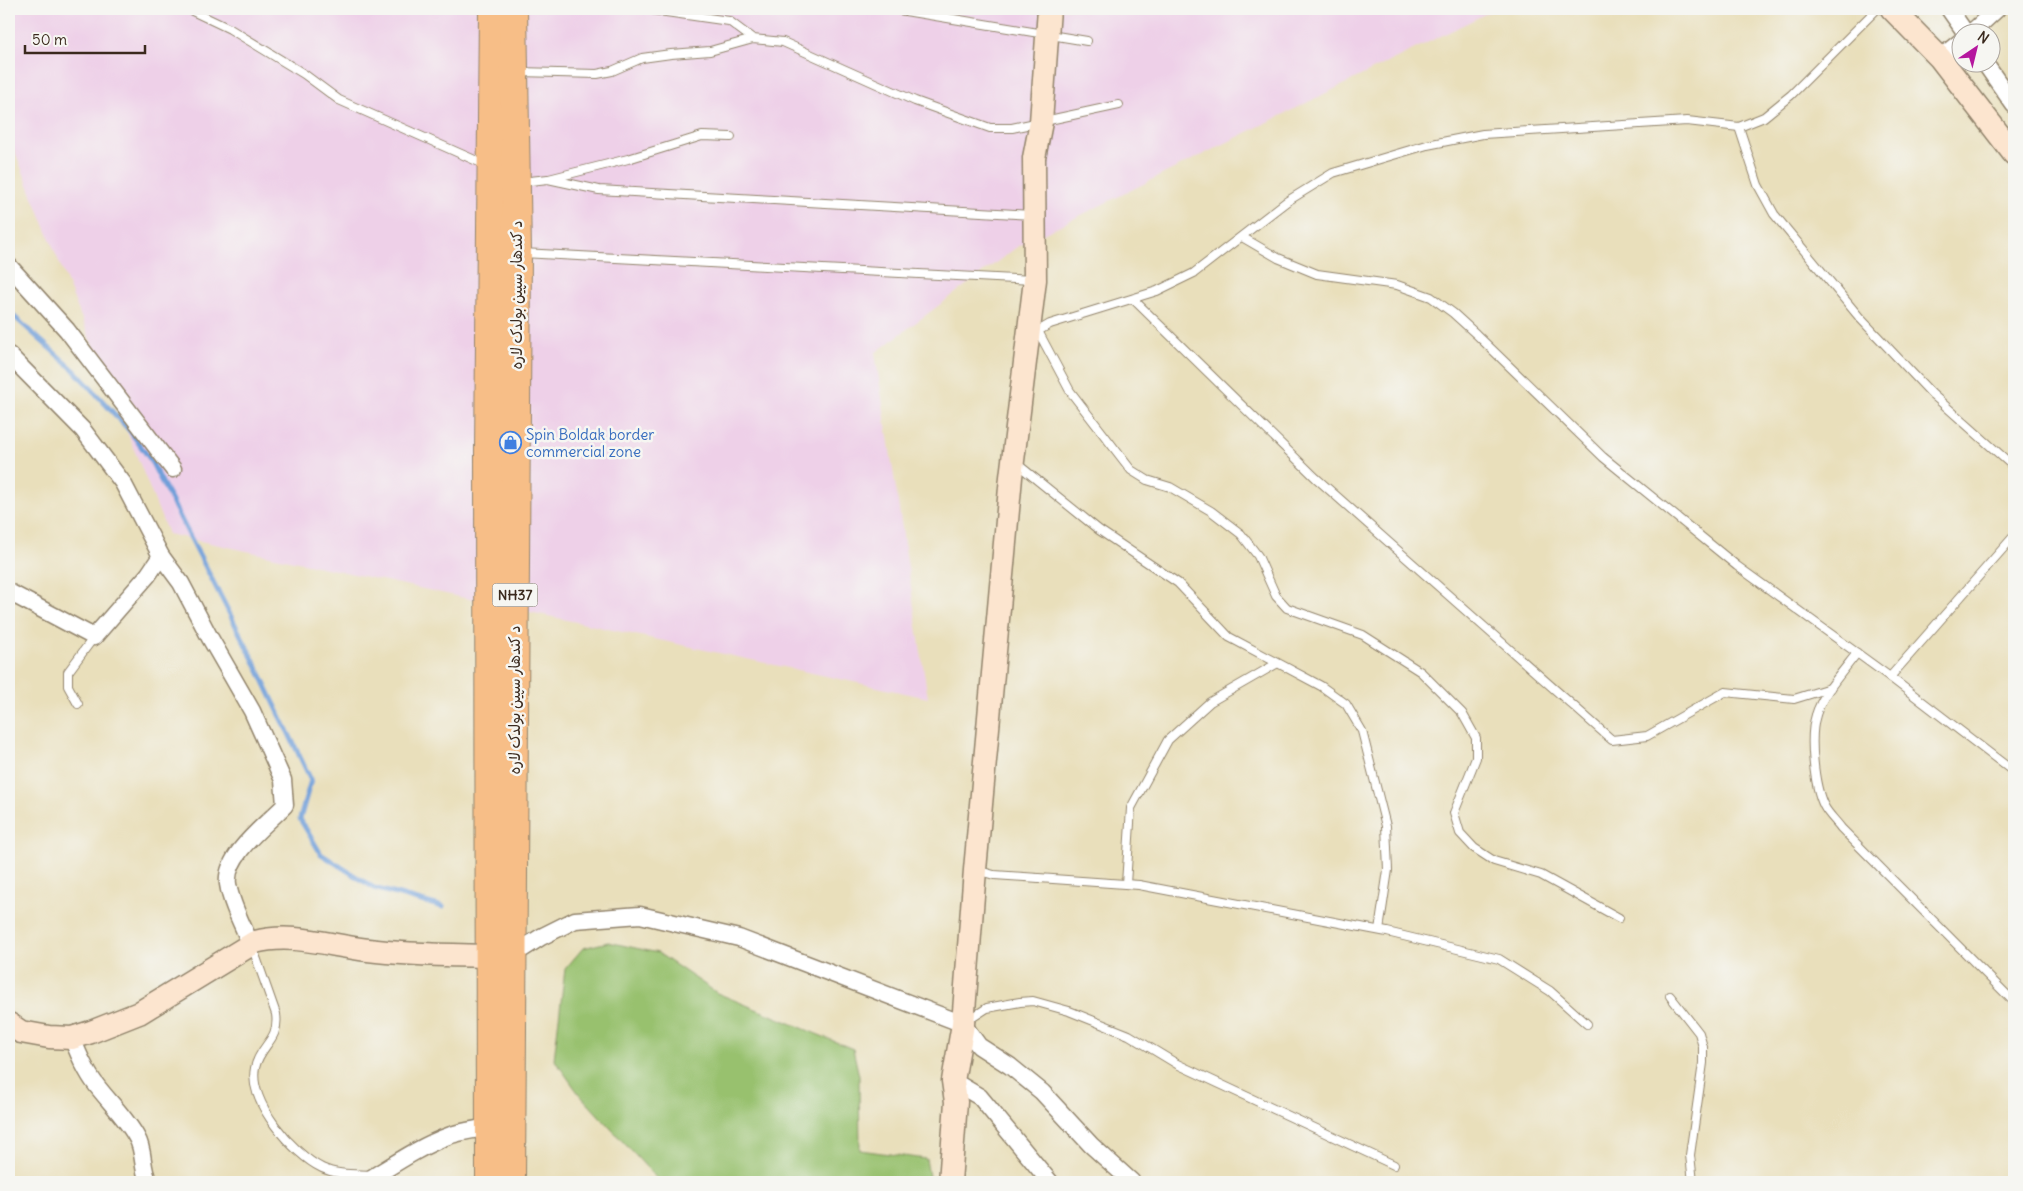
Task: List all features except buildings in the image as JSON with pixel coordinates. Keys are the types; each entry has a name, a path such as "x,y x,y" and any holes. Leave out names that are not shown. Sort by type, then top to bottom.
{"highway":[{"name":"د کندهار سپین بولدک لاره","path":"490,1182 490,1127 501,956 517,253 506,174 493,9"},
{"name":"د کندهار سپین بولدک لاره","path":"511,1182 501,956 489,443 514,72 513,9"}],"street":[{"path":"950,1182 956,1102 953,1081 963,1024 974,870 1013,460 1033,332 1035,280 1034,158 1041,122 1049,9"},
{"path":"1892,9 1940,58 2014,154"},
{"path":"1949,9 1958,22"},
{"path":"1983,22 1997,9"},
{"path":"1940,58 1950,50"},
{"path":"1991,72 2014,105"},
{"path":"9,266 67,330 173,469"},
{"path":"9,355 83,430 123,483 161,556 182,582 210,638 252,711 284,780 285,805 245,844 231,864 228,882 251,945"},
{"path":"9,592 94,637 161,556"},
{"path":"9,1024 21,1032 33,1036 72,1038 139,1013 251,945 264,940 283,938 419,955 501,956 575,920 640,915 739,938 963,1024 979,1046 1010,1066 1042,1092 1091,1145 1132,1182"},
{"path":"72,1038 82,1062 95,1084 137,1138 143,1156 144,1171 149,1182"},
{"path":"953,1081 980,1097 1050,1182"},
{"path":"370,1179 435,1142 453,1135 490,1127"}],"lane":[{"path":"188,9 246,39 304,74 340,100 506,174 548,179 599,190 1034,216"},
{"path":"645,9 729,21 754,39"},
{"path":"893,9 1087,40"},
{"path":"1618,918 1541,875 1494,861 1474,848 1460,833 1454,813 1476,758 1476,738 1462,713 1421,672 1363,635 1287,608 1276,596 1258,556 1241,534 1210,511 1170,487 1147,480 1131,470 1070,392 1033,332 1050,324 1157,291 1194,273 1286,202 1333,174 1427,145 1483,134 1687,120 1739,127 1764,117 1791,95 1877,9"},
{"path":"514,72 597,74 612,71 642,58 710,51 754,39 783,42 915,101 990,128 1012,128 1119,105"},
{"path":"1739,127 1758,185 1780,222 1860,318 1919,380 2014,467"},
{"path":"548,179 628,159 702,136 732,137"},
{"path":"1242,237 1278,258 1317,274 1397,286 1431,297 1465,323 1603,457 1737,566 1890,677 2014,772"},
{"path":"517,253 1035,280"},
{"path":"1133,299 1316,478 1612,740 1647,736 1725,692 1794,699 1830,688"},
{"path":"1013,460 1098,530 1178,583 1229,637 1276,664 1321,686 1346,704 1362,731 1386,826 1388,870 1380,930"},
{"path":"1890,677 2014,536"},
{"path":"78,704 68,686 68,672 94,637"},
{"path":"1857,653 1830,688 1816,713 1812,737 1816,776 1824,806 1841,828 2014,1002"},
{"path":"1126,884 1131,808 1168,740 1210,702 1276,664"},
{"path":"974,870 994,875 1126,884 1380,930 1499,959 1550,990 1587,1024"},
{"path":"251,945 276,1014 278,1025 275,1034 260,1054 255,1068 254,1080 264,1108 287,1139 311,1162 337,1173 370,1179"},
{"path":"1670,996 1699,1033 1703,1047 1703,1063 1690,1155 1692,1182"},
{"path":"963,1024 987,1008 1007,1003 1033,1001 1069,1011 1129,1035 1177,1064 1394,1165"}],"shaded area":[{"name":"Spin Boldak border commercial zone","path":"9,9 1495,9 1017,247 875,353 928,698 168,534 9,137"}],"green space":[{"path":"608,942 658,953 717,993 853,1049 859,1076 860,1150 926,1159 930,1182 660,1182 579,1094 554,1059 565,969 583,948"}],"waterway":[{"path":"9,312 74,370 130,431 150,459 256,665 311,780 300,819 321,854 374,888 443,907"}],"place":[{"name":"Spin Boldak border commercial zone","path":"510,443"}]}
